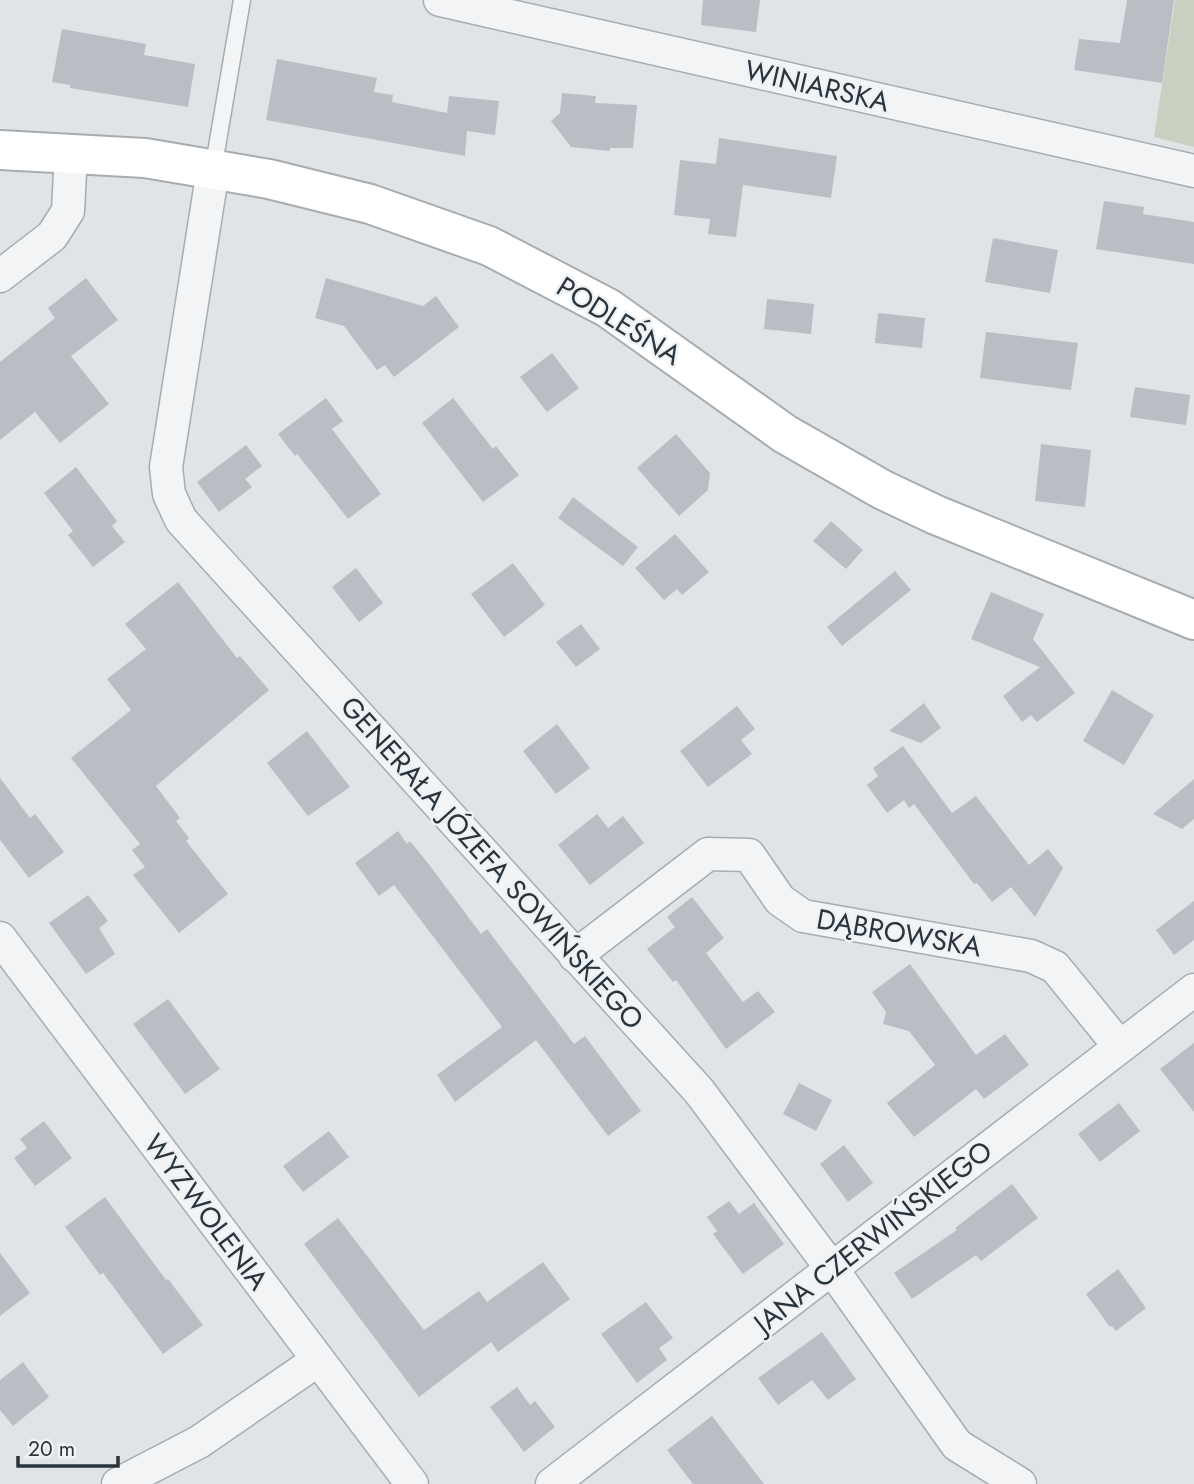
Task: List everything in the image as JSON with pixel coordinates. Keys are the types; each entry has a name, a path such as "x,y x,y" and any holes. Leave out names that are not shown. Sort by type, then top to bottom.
{"street":[{"name":"WINIARSKA","path":"440,0 1194,171"},
{"name":"PODLEŚNA","path":"0,150 145,158 269,179 370,204 489,246 608,308 785,434 883,490 936,515 1194,620"},
{"path":"0,276 52,236 68,211 71,153"},
{"name":"GENERAŁA JÓZEFA SOWIŃSKIEGO","path":"213,170 166,467 169,494 181,520 699,1091 832,1269 957,1445 1020,1484"},
{"name":"DĄBROWSKA","path":"575,956 708,854 749,855 780,900 803,916 1031,956 1055,967 1120,1047"},
{"name":"WYZWOLENIA","path":"0,938 412,1484"},
{"name":"JANA CZERWIŃSKIEGO","path":"552,1484 1194,990"},
{"path":"118,1484 200,1442 318,1360"}],"lane":[{"path":"213,170 242,0"}],"shaded area":[{"path":"1175,0 1194,0 1194,147 1154,137"}],"building":[{"path":"703,0 760,0 756,32 701,25"},
{"path":"1127,0 1174,0 1162,83 1074,70 1079,39 1120,43"},
{"path":"62,29 146,44 144,55 195,64 188,107 70,88 70,85 52,82"},
{"path":"277,59 377,78 374,92 393,95 392,102 447,113 449,96 499,101 495,135 467,131 465,156 266,120"},
{"path":"562,93 596,96 595,103 637,105 633,148 610,148 610,151 571,147 551,121 560,113"},
{"path":"719,138 837,156 831,198 743,185 736,237 708,234 710,219 674,215 680,160 716,164"},
{"path":"1104,201 1144,207 1143,214 1194,222 1194,264 1096,249"},
{"path":"993,238 1058,250 1050,293 985,282"},
{"path":"86,278 118,320 71,356 109,404 60,443 35,412 0,440 0,362 55,318 48,308"},
{"path":"326,278 423,306 436,296 459,327 394,377 385,365 377,370 344,326 315,318"},
{"path":"767,299 814,304 811,334 764,329"},
{"path":"878,313 925,318 922,348 875,343"},
{"path":"986,332 1078,343 1071,390 980,378"},
{"path":"552,353 579,388 547,412 520,377"},
{"path":"1135,387 1190,395 1186,425 1130,417"},
{"path":"326,398 343,421 332,429 381,494 348,519 278,434"},
{"path":"453,398 493,449 496,446 519,475 483,502 422,423"},
{"path":"676,434 710,473 708,490 679,516 637,468"},
{"path":"1041,444 1091,450 1085,507 1035,501"},
{"path":"246,445 262,466 245,479 252,487 219,512 197,482"},
{"path":"76,467 117,521 112,526 125,542 93,567 68,535 73,531 44,493"},
{"path":"573,497 638,547 623,566 558,518"},
{"path":"831,521 863,550 846,569 813,541"},
{"path":"675,534 709,572 682,595 677,589 664,600 635,568"},
{"path":"513,563 545,605 504,637 471,594"},
{"path":"356,568 383,603 359,622 332,587"},
{"path":"895,571 911,590 842,646 827,627"},
{"path":"178,582 237,658 240,656 269,690 156,786 180,818 176,821 189,838 186,841 228,894 179,933 133,875 145,867 132,850 140,844 71,758 131,710 107,679 146,649 125,624"},
{"path":"991,592 1044,614 1033,639 1075,693 1037,722 1031,715 1022,722 1003,696 1040,667 971,639"},
{"path":"581,624 600,649 576,667 556,642"},
{"path":"1112,690 1154,715 1124,765 1083,741"},
{"path":"924,703 941,728 921,743 889,731"},
{"path":"737,706 755,729 741,740 752,754 708,787 680,751"},
{"path":"557,724 590,768 556,794 523,751"},
{"path":"307,731 350,787 308,816 267,763"},
{"path":"903,746 952,813 976,796 1029,865 1048,849 1063,868 1035,917 1011,887 992,902 977,883 974,884 914,804 909,808 904,800 887,813 867,785 878,776 873,768"},
{"path":"0,778 30,818 35,814 64,852 29,878 0,840"},
{"path":"1194,779 1194,819 1182,829 1153,814"},
{"path":"597,814 608,828 623,816 644,843 590,885 558,845"},
{"path":"398,831 407,844 410,841 427,862 481,934 487,929 574,1044 585,1036 641,1111 608,1136 536,1040 455,1102 437,1075 502,1027 394,885 379,896 355,863"},
{"path":"88,895 108,921 99,928 115,954 86,974 49,923"},
{"path":"692,897 724,938 706,953 743,1002 758,991 775,1012 726,1049 676,980 673,982 647,949 675,927 667,917"},
{"path":"1194,901 1194,940 1174,955 1156,930"},
{"path":"910,964 976,1055 1005,1034 1029,1065 984,1099 976,1089 914,1137 887,1103 935,1065 909,1031 883,1024 886,1012 872,992"},
{"path":"168,999 220,1069 185,1094 133,1024"},
{"path":"1194,1043 1194,1112 1160,1069"},
{"path":"799,1083 832,1100 816,1131 783,1114"},
{"path":"1119,1103 1140,1131 1100,1162 1078,1134"},
{"path":"44,1121 72,1158 35,1186 14,1158 27,1148 20,1139"},
{"path":"329,1131 349,1157 303,1192 283,1166"},
{"path":"844,1145 873,1183 848,1202 820,1164"},
{"path":"1012,1184 1038,1218 981,1261 976,1255 912,1299 894,1273 957,1230 955,1228"},
{"path":"105,1197 203,1325 163,1354 65,1227"},
{"path":"729,1201 739,1214 754,1203 784,1244 743,1274 713,1234 717,1231 707,1217"},
{"path":"338,1218 424,1330 479,1291 487,1302 543,1262 570,1299 498,1352 491,1342 419,1397 304,1244"},
{"path":"0,1253 30,1293 0,1316"},
{"path":"1118,1269 1146,1308 1116,1331 1110,1327 1086,1294"},
{"path":"646,1302 673,1338 659,1348 667,1360 637,1383 601,1334"},
{"path":"822,1332 856,1379 828,1400 812,1380 778,1405 758,1378"},
{"path":"23,1362 49,1397 13,1426 0,1410 0,1380"},
{"path":"517,1387 530,1405 535,1401 555,1427 524,1452 490,1407"},
{"path":"712,1416 764,1484 693,1484 667,1450"}]}
